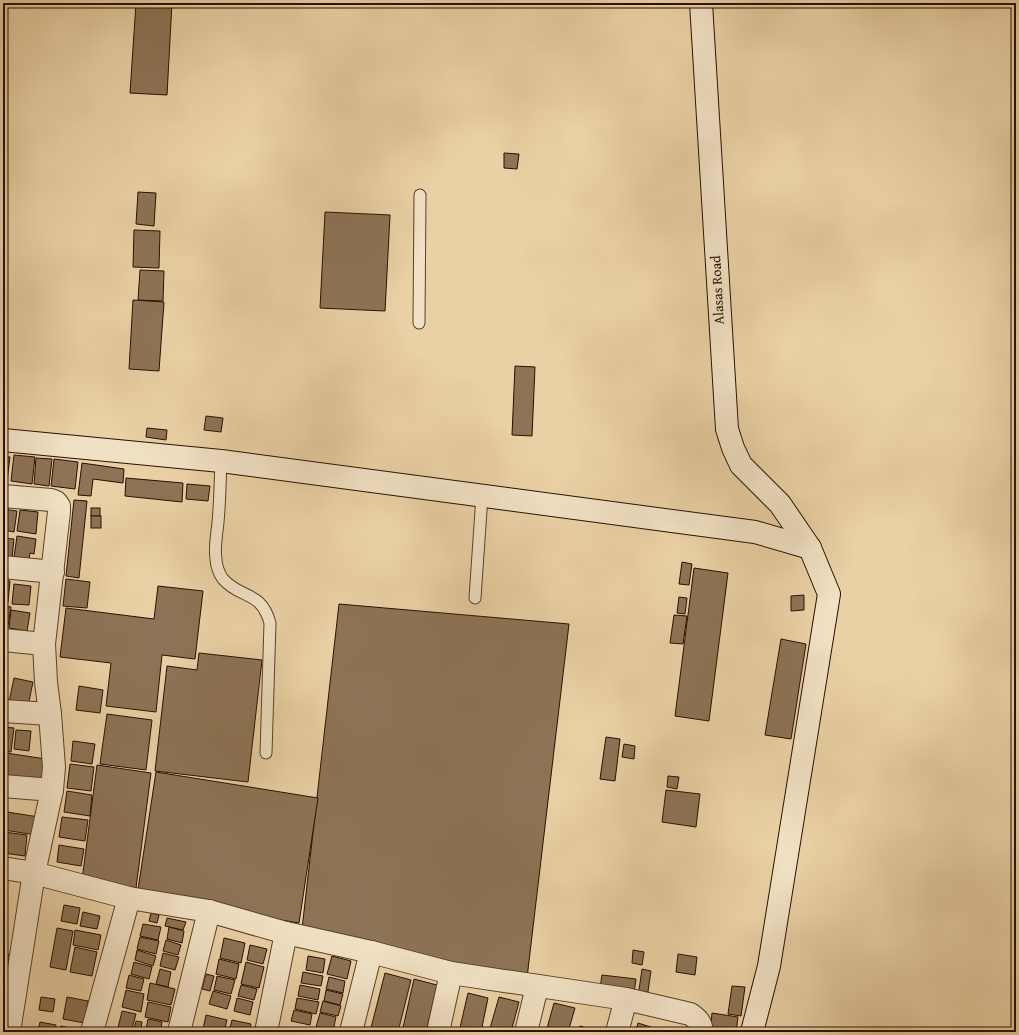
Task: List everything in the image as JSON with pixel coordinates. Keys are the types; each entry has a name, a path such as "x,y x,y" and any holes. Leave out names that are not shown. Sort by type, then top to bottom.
{"street":[{"name":"Alasas Road","path":"701,3 727,429 733,448 741,465 780,504 810,548 829,594 769,966 752,1032"},
{"path":"3,440 221,461 755,532 810,548"},
{"path":"3,496 42,499 56,502 59,506 44,644 54,767 52,790 34,873 9,1032"},
{"path":"3,567 53,572"},
{"path":"3,640 44,644"},
{"path":"3,711 50,714"},
{"path":"3,786 52,790"},
{"path":"3,868 34,873 128,898 209,911 286,933 371,952 451,973 537,987 626,999 690,1014 698,1019 702,1032"},
{"path":"92,1032 128,898"},
{"path":"179,1032 209,911"},
{"path":"266,1032 286,933"},
{"path":"351,1032 371,952"},
{"path":"438,1032 451,973"},
{"path":"526,1032 537,987"},
{"path":"618,1032 626,999"}],"lane":[{"path":"419,323 420,195"},
{"path":"221,461 215,557 217,567 223,578 232,586 262,604 270,623 266,753"},
{"path":"475,598 482,496"}],"building":[{"path":"136,3 172,3 167,95 130,93"},
{"path":"504,153 519,154 517,169 504,168"},
{"path":"138,192 156,193 154,226 136,224"},
{"path":"325,212 390,215 385,311 320,308"},
{"path":"134,230 160,231 159,268 133,267"},
{"path":"140,270 164,271 163,301 138,300"},
{"path":"133,300 164,302 159,371 129,369"},
{"path":"515,366 535,367 532,436 512,435"},
{"path":"206,416 223,418 221,432 204,430"},
{"path":"147,428 167,430 166,440 146,437"},
{"path":"14,455 35,457 32,484 11,481"},
{"path":"3,456 10,457 7,481 3,480"},
{"path":"36,458 52,459 49,486 34,484"},
{"path":"54,459 78,462 75,489 51,486"},
{"path":"82,463 124,469 123,483 93,479 91,496 78,495"},
{"path":"126,478 183,483 182,502 125,496"},
{"path":"187,484 210,486 208,501 186,499"},
{"path":"74,500 87,501 79,578 66,576"},
{"path":"91,508 100,508 100,516 91,516"},
{"path":"3,509 17,511 14,532 3,530"},
{"path":"20,510 38,512 36,534 17,531"},
{"path":"91,516 101,516 101,528 91,528"},
{"path":"17,536 36,539 34,554 30,553 29,559 14,557"},
{"path":"3,538 14,539 12,558 3,557"},
{"path":"682,562 692,564 689,585 679,584"},
{"path":"694,568 728,573 709,721 675,716"},
{"path":"66,579 90,582 87,608 63,606"},
{"path":"3,580 10,581 8,602 3,602"},
{"path":"14,584 31,586 29,605 12,604"},
{"path":"158,586 203,591 195,659 162,655 156,712 106,706 111,663 60,657 66,608 154,619"},
{"path":"804,595 804,610 791,611 791,596"},
{"path":"679,597 687,598 685,614 677,613"},
{"path":"339,604 569,624 527,978 302,929"},
{"path":"3,606 11,607 7,631 3,630"},
{"path":"11,610 30,613 27,631 9,628"},
{"path":"674,615 687,616 683,644 670,643"},
{"path":"781,639 806,644 791,739 765,735"},
{"path":"199,653 262,660 248,782 155,771 167,666 197,670"},
{"path":"14,678 33,682 28,706 9,702"},
{"path":"79,686 103,690 100,713 76,710"},
{"path":"107,714 152,720 146,770 100,764"},
{"path":"3,727 14,728 11,752 3,751"},
{"path":"16,730 31,731 29,751 14,749"},
{"path":"606,737 620,739 615,781 600,779"},
{"path":"73,741 95,744 92,764 71,761"},
{"path":"624,744 635,746 634,759 622,757"},
{"path":"6,753 46,759 43,782 3,776"},
{"path":"70,764 94,767 91,791 67,788"},
{"path":"97,765 151,773 136,888 82,880"},
{"path":"156,772 318,798 299,923 137,896"},
{"path":"668,776 679,777 677,789 667,787"},
{"path":"666,790 700,794 696,827 662,822"},
{"path":"67,791 92,795 90,816 64,812"},
{"path":"7,812 39,817 36,835 4,830"},
{"path":"62,817 88,820 85,841 59,837"},
{"path":"4,832 27,835 25,856 3,853"},
{"path":"59,845 84,849 81,866 57,862"},
{"path":"64,905 80,908 77,924 61,921"},
{"path":"83,912 100,916 97,929 80,926"},
{"path":"151,913 159,915 157,923 149,921"},
{"path":"167,918 186,922 183,930 165,926"},
{"path":"143,924 161,927 158,940 140,936"},
{"path":"169,927 184,931 182,943 167,939"},
{"path":"57,928 73,931 66,970 50,967"},
{"path":"75,930 101,935 98,950 73,945"},
{"path":"140,937 159,941 156,954 137,949"},
{"path":"224,938 245,943 241,963 220,958"},
{"path":"166,940 181,945 178,955 163,951"},
{"path":"250,945 267,949 263,964 247,960"},
{"path":"75,947 97,952 92,976 70,972"},
{"path":"137,950 156,956 153,966 135,960"},
{"path":"633,950 644,952 642,965 632,963"},
{"path":"3,953 15,956 3,1000"},
{"path":"163,953 179,957 175,970 160,966"},
{"path":"678,954 697,957 695,975 676,972"},
{"path":"308,956 325,959 323,973 306,970"},
{"path":"332,956 351,961 347,979 327,974"},
{"path":"219,959 239,964 236,979 216,974"},
{"path":"134,962 152,967 149,979 131,974"},
{"path":"246,962 264,967 259,988 241,984"},
{"path":"160,969 171,972 168,987 156,984"},
{"path":"642,969 651,971 647,998 638,997"},
{"path":"303,972 323,976 321,986 301,983"},
{"path":"385,973 411,980 398,1032 370,1032"},
{"path":"206,974 214,976 210,991 202,989"},
{"path":"129,975 144,979 141,991 126,988"},
{"path":"602,975 636,979 634,993 600,988"},
{"path":"217,976 235,980 231,994 214,990"},
{"path":"329,977 345,981 343,993 326,989"},
{"path":"414,979 437,985 426,1032 402,1032"},
{"path":"150,983 175,989 171,1005 147,1000"},
{"path":"241,985 257,989 254,1000 238,996"},
{"path":"300,985 320,989 318,1000 298,996"},
{"path":"732,986 745,987 741,1016 728,1014"},
{"path":"126,990 144,994 141,1012 122,1007"},
{"path":"326,990 343,994 340,1005 324,1001"},
{"path":"213,991 231,996 227,1009 209,1004"},
{"path":"468,993 488,998 481,1032 459,1032"},
{"path":"41,997 55,999 53,1012 39,1010"},
{"path":"67,997 88,1001 84,1023 63,1019"},
{"path":"499,997 519,1002 511,1032 489,1032"},
{"path":"237,998 253,1002 250,1015 234,1011"},
{"path":"297,998 319,1002 316,1014 295,1009"},
{"path":"323,1001 341,1006 338,1016 320,1012"},
{"path":"148,1002 171,1007 168,1022 145,1017"},
{"path":"554,1003 575,1008 568,1032 546,1032"},
{"path":"294,1010 312,1014 310,1025 291,1021"},
{"path":"122,1011 136,1014 131,1032 117,1032"},
{"path":"320,1013 336,1017 333,1031 316,1027"},
{"path":"712,1013 738,1017 736,1032 710,1032"},
{"path":"206,1015 227,1020 224,1032 203,1029"},
{"path":"148,1019 162,1022 160,1032 146,1029"},
{"path":"232,1020 251,1024 249,1032 229,1032"},
{"path":"136,1021 142,1022 140,1032 133,1032"},
{"path":"40,1022 56,1025 55,1032 38,1032"},
{"path":"638,1023 657,1029 656,1032 635,1032"},
{"path":"61,1026 78,1030 77,1032 60,1032"},
{"path":"580,1026 602,1032 578,1032"}]}
